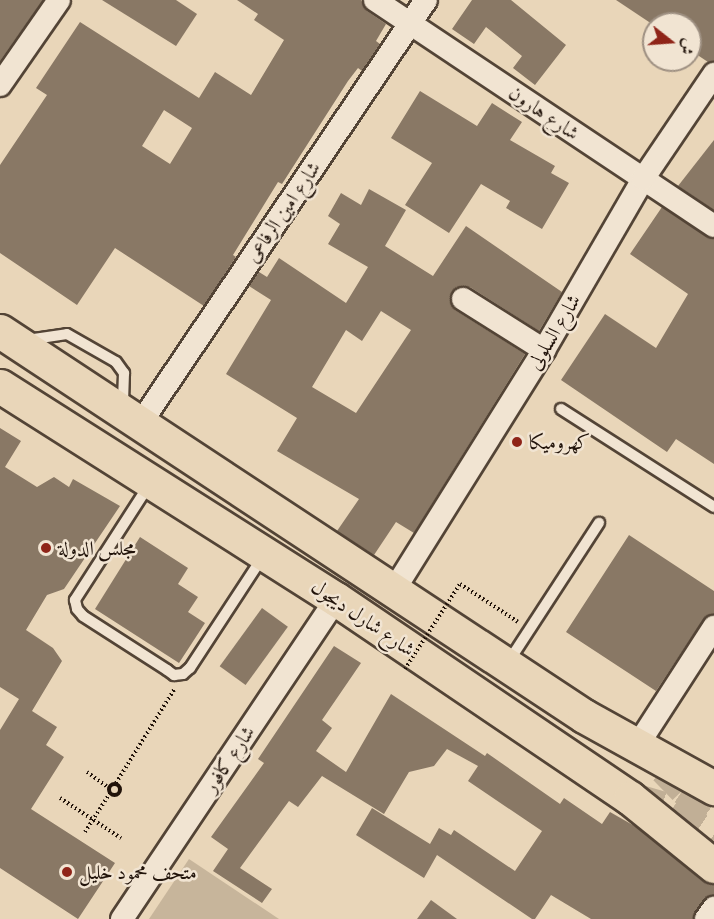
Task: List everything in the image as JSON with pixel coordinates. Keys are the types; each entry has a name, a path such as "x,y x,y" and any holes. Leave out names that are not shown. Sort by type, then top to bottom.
{"main road":[{"name":"شارع شارل ديجول","path":"6,335 584,716 714,789"},
{"name":"شارع شارل ديجول","path":"0,386 336,599 630,798 714,866"}],"street":[{"path":"0,85 59,0"},
{"name":"شارع هارون","path":"375,0 714,226"},
{"name":"شارع امين الرفاعى","path":"132,419 426,0"},
{"name":"شارع السلولى","path":"394,590 544,350 643,179 714,74"},
{"path":"464,299 544,350"},
{"name":"شارع كافور","path":"122,919 336,599"},
{"path":"637,746 714,627"},
{"path":"706,919 714,908"}],"lane":[{"path":"561,409 714,507"},
{"path":"151,482 75,600 77,609 83,616 174,675 183,674 190,668 265,554"},
{"path":"507,664 599,523"}],"path":[{"path":"405,669 460,584 522,625"},
{"path":"109,787 116,783 183,674"},
{"path":"85,832 110,793 109,787 87,772"},
{"path":"110,793 118,793 119,788 116,783"},
{"path":"60,798 121,838"}],"shaded area":[{"path":"189,859 279,919 149,919"}],"building":[{"path":"0,0 43,0 0,61"},
{"path":"102,0 176,0 197,14 176,46"},
{"path":"237,0 361,0 367,11 386,24 376,41 380,44 362,71 358,68 348,81 282,184 278,182 233,255 236,257 204,306 115,248 77,305 0,253 0,165 47,95 36,88 80,22 199,98 215,72 251,95 284,40 254,20 258,14","holes":["164,110 192,128 170,164 142,146"]},
{"path":"472,0 511,0 566,45 535,85 513,68 522,56 486,27 474,44 452,29"},
{"path":"616,0 714,0 714,61 708,62 702,58 702,12 642,12 642,17"},
{"path":"420,91 477,126 492,103 522,122 510,140 555,166 551,173 569,183 542,229 506,208 510,201 481,184 449,233 405,205 432,163 391,138"},
{"path":"714,140 714,210 678,186"},
{"path":"369,189 406,210 385,246 433,276 466,226 562,292 539,331 470,287 457,287 452,291 450,299 455,310 525,354 414,533 396,522 374,555 337,531 359,499 277,451 297,418 226,374 271,300 249,286 259,272 267,277 279,258 346,303 368,267 328,244 340,224 328,216 341,193 361,205","holes":["381,311 411,330 356,413 312,387 346,330 362,341"]},
{"path":"662,207 714,239 714,464 676,439 667,452 561,380 605,314 656,348 688,294 630,254"},
{"path":"0,428 21,441 5,467 37,487 54,477 69,487 73,479 120,506 64,589 47,595 26,630 53,648 62,661 32,711 57,727 46,745 64,757 31,809 115,863 78,919 0,868 0,730 19,699 0,687"},
{"path":"629,535 714,591 714,614 703,620 656,691 566,632"},
{"path":"140,537 188,568 178,584 198,597 188,612 205,623 179,663 95,609"},
{"path":"262,608 288,627 246,685 220,666"},
{"path":"334,646 361,663 322,720 332,728 316,751 346,772 391,694 485,756 487,753 560,804 564,798 602,824 610,812 638,828 702,881 714,884 714,895 703,900 693,919 591,919 551,895 535,919 532,919 437,855 424,878 356,835 372,808 430,844 439,828 451,835 454,830 515,871 542,831 468,781 478,766 447,749 434,766 409,772 384,814 322,776 298,807 289,801 240,868 272,889 262,903 213,871 228,849 211,837 264,763 258,759"},
{"path":"431,900 457,919 417,919"}],"tunnel":[{"path":"665,768 684,788 714,809"},
{"path":"630,798 671,810 714,839"}],"place":[{"name":"كهروميكا","path":"517,442"},
{"name":"مجلس الدولة","path":"46,548"},
{"name":"متحف محمود خليل","path":"67,872"}]}
